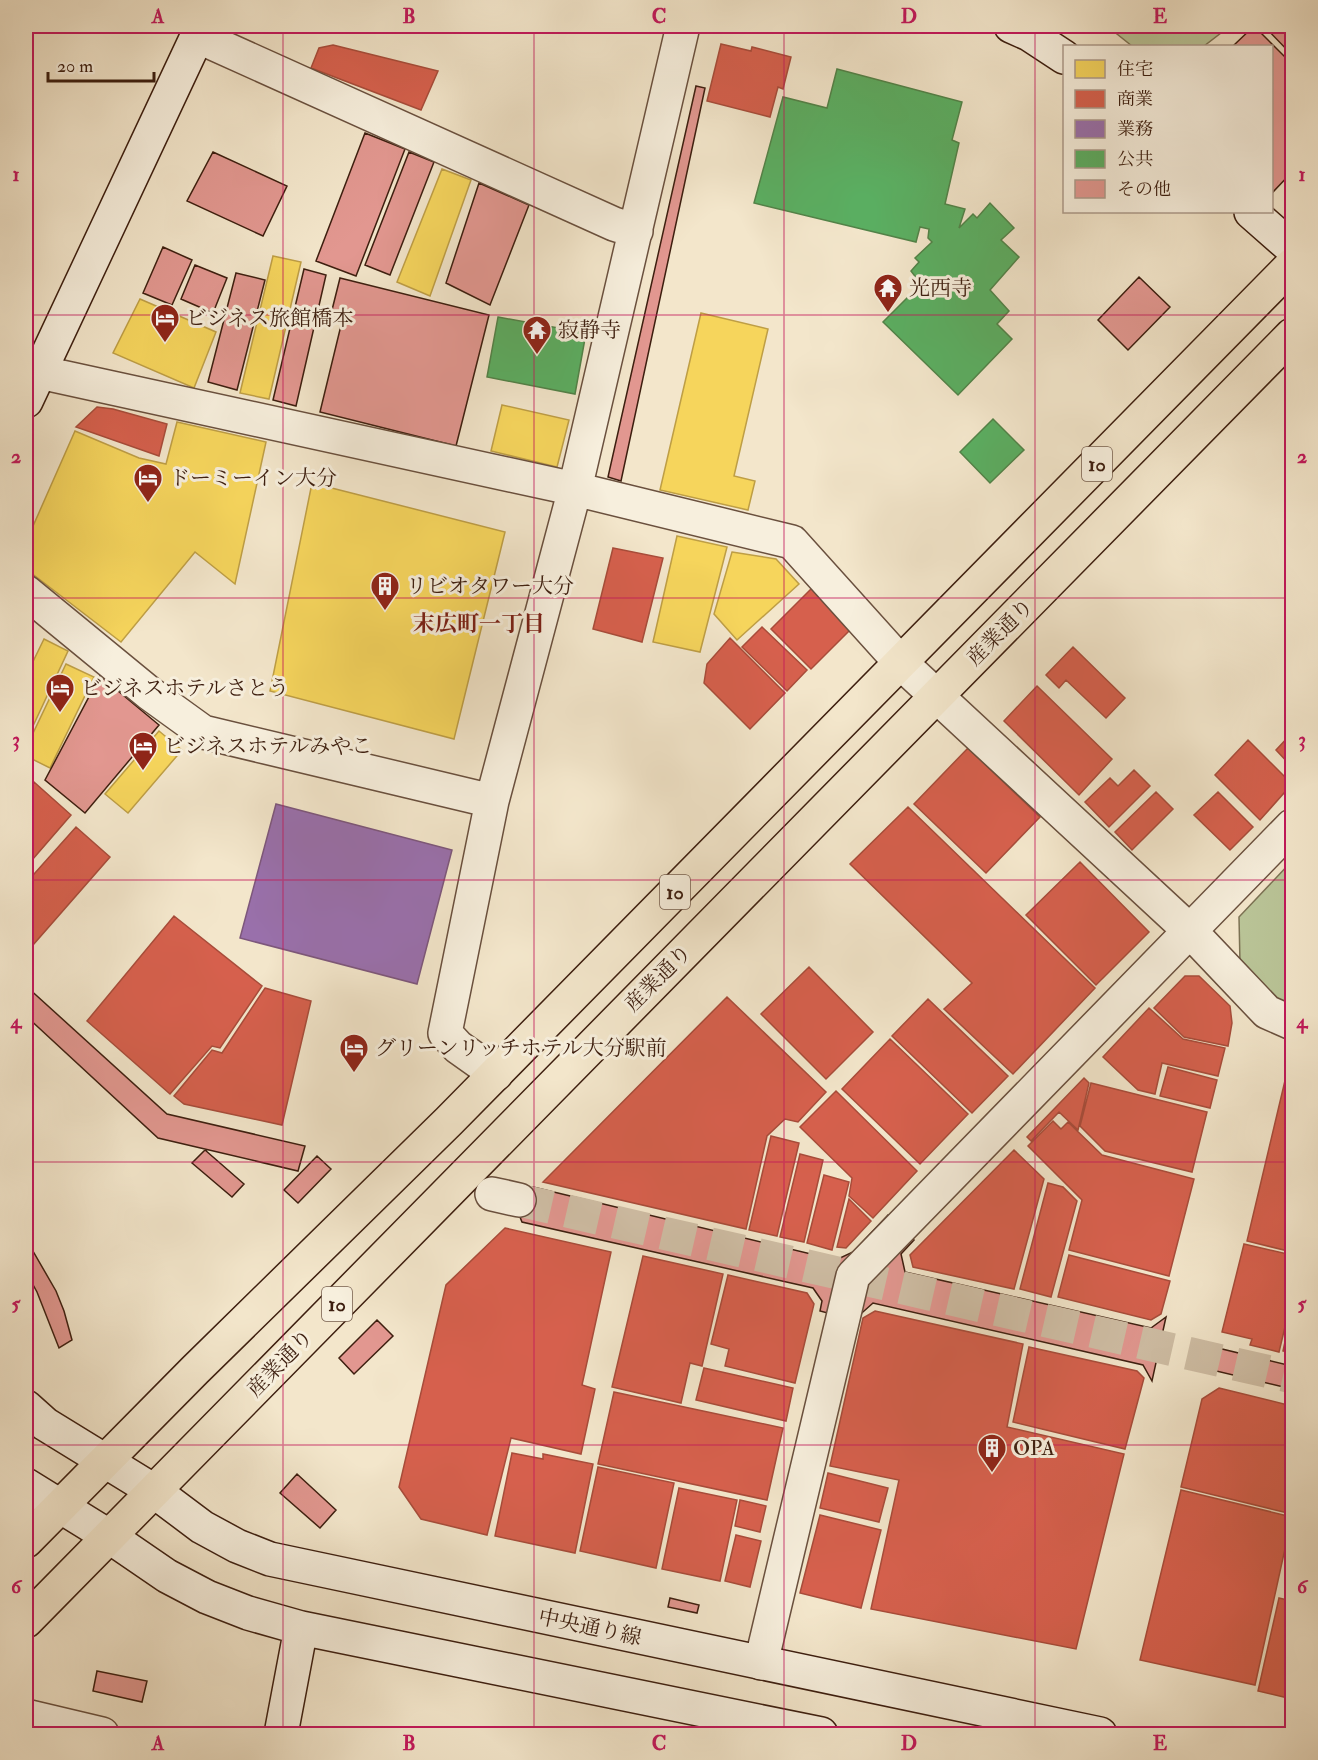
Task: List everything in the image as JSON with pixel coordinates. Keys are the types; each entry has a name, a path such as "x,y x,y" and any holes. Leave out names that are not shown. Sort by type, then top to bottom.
{"highway":[{"name":"10","path":"26,1540 496,1074 1293,265"},
{"name":"産業通り","path":"26,1621 1293,335"}],"street":[{"path":"496,1074 458,1047 445,1033 492,801 575,489 683,26"},
{"path":"1011,26 1029,34 1063,56"},
{"path":"636,231 614,224 200,31 32,387 575,489 792,542 901,663 1190,931 1267,1012 1293,1023"},
{"path":"1252,213 1293,248"},
{"path":"26,592 149,693 203,732 492,801"},
{"path":"761,1663 853,1276 1293,826"},
{"name":"中央通り線","path":"26,1407 45,1424 154,1491 202,1527 237,1546 270,1559 1092,1734"},
{"path":"26,1485 110,1537 167,1576 207,1597 248,1613 302,1628 740,1726 821,1734"},
{"path":"281,1734 302,1628"},
{"path":"26,1716 102,1734"}],"green space":[{"path":"1107,26 1230,26 1205,45 1131,45"},
{"path":"1292,861 1292,1003 1274,999 1240,963 1239,917"}],"building: 住宅":[{"path":"442,169 471,180 430,296 397,282"},
{"path":"273,256 301,262 269,399 240,393"},
{"name":"ビジネス旅館橋本","path":"140,299 216,332 194,388 113,353"},
{"path":"701,313 768,329 734,476 755,481 748,510 660,490"},
{"path":"502,405 569,420 557,467 491,451"},
{"name":"ドーミーイン大分","path":"177,422 266,442 235,584 195,552 121,642 26,569 26,542 75,431 139,458 166,464"},
{"name":"リビオタワー大分","path":"312,483 505,532 454,739 270,691"},
{"path":"677,536 727,547 700,652 653,642"},
{"path":"732,552 776,559 799,584 737,640 714,614"},
{"path":"44,639 68,651 26,741 26,676"},
{"name":"ビジネスホテルさとう","path":"66,664 94,677 50,768 26,756 26,748"},
{"name":"ビジネスホテルみやこ","path":"159,731 182,750 128,813 105,794"}],"building: 商業":[{"path":"721,44 751,51 752,47 791,57 783,89 778,87 770,117 707,101"},
{"path":"333,45 438,71 421,110 311,68 319,48"},
{"path":"97,407 113,409 167,424 159,456 76,427"},
{"path":"613,548 663,558 642,642 593,629"},
{"path":"812,588 852,628 811,669 771,629"},
{"path":"762,627 807,670 787,691 742,647"},
{"path":"730,638 785,693 750,729 704,683 707,664"},
{"path":"1073,647 1125,698 1106,718 1066,680 1059,688 1046,675"},
{"path":"1037,686 1112,759 1079,795 1004,721"},
{"path":"1292,733 1292,767 1276,750"},
{"path":"1248,740 1292,784 1260,820 1215,775"},
{"path":"968,748 1040,817 986,873 914,804"},
{"path":"1134,770 1150,786 1109,827 1085,802 1110,778 1118,786"},
{"path":"34,782 71,815 26,867 26,791"},
{"path":"1156,792 1173,809 1132,850 1115,832"},
{"path":"1218,792 1253,827 1230,850 1194,815"},
{"path":"908,807 1095,988 1013,1074 944,1009 972,983 850,864"},
{"path":"76,827 110,857 26,953 26,883"},
{"path":"1080,862 1149,932 1096,985 1026,915"},
{"path":"174,916 262,986 220,1048 212,1046 170,1094 87,1021"},
{"path":"809,967 873,1032 826,1079 761,1014"},
{"path":"1185,976 1199,976 1230,1006 1232,1023 1228,1046 1184,1037 1154,1008"},
{"path":"265,988 311,1001 282,1125 184,1104 174,1096 212,1050 222,1053"},
{"path":"727,997 826,1092 798,1122 785,1119 767,1136 746,1229 543,1182"},
{"path":"928,999 1008,1076 972,1113 892,1036"},
{"path":"1149,1008 1183,1039 1225,1048 1218,1076 1162,1063 1155,1094 1138,1090 1103,1057"},
{"path":"890,1039 968,1114 920,1164 842,1089"},
{"path":"1292,1051 1292,1252 1247,1241"},
{"path":"1168,1067 1217,1080 1210,1108 1160,1096"},
{"path":"1084,1078 1089,1083 1078,1130 1059,1112 1031,1141 1027,1137"},
{"path":"1091,1083 1207,1112 1192,1172 1105,1151 1080,1126"},
{"path":"836,1091 917,1171 873,1218 849,1196 852,1178 800,1127"},
{"path":"1053,1121 1061,1129 1068,1122 1102,1155 1194,1179 1169,1276 1069,1250 1082,1200 1028,1146"},
{"path":"771,1136 799,1143 777,1236 749,1230"},
{"path":"1014,1150 1044,1179 1014,1289 913,1267 910,1255"},
{"path":"800,1154 823,1160 804,1242 780,1237"},
{"path":"824,1175 849,1182 832,1250 807,1243"},
{"path":"1048,1183 1063,1187 1077,1201 1051,1297 1020,1289"},
{"path":"849,1199 871,1221 846,1248 837,1247"},
{"path":"505,1228 611,1252 582,1385 595,1389 581,1454 511,1438 487,1535 421,1519 399,1487 446,1285"},
{"path":"1244,1244 1292,1255 1292,1298 1279,1352 1250,1345 1252,1339 1222,1332"},
{"path":"1069,1255 1170,1281 1161,1314 1151,1320 1058,1297"},
{"path":"643,1256 723,1274 702,1366 690,1363 681,1403 612,1387"},
{"path":"728,1275 807,1293 814,1304 795,1383 725,1366 729,1349 711,1344"},
{"path":"1292,1310 1292,1353 1283,1351"},
{"name":"OPA","path":"875,1311 1023,1344 1007,1427 1124,1454 1076,1649 871,1609 899,1480 830,1466 863,1318"},
{"path":"1029,1347 1137,1371 1144,1378 1125,1449 1013,1422"},
{"path":"704,1368 793,1388 786,1421 696,1400"},
{"path":"1219,1388 1292,1406 1292,1514 1181,1487 1202,1399"},
{"path":"614,1392 783,1428 767,1500 598,1464"},
{"path":"512,1453 543,1459 543,1454 593,1464 575,1553 495,1536"},
{"path":"598,1467 674,1483 656,1568 580,1551"},
{"path":"828,1473 888,1488 879,1522 820,1508"},
{"path":"679,1488 737,1500 720,1581 662,1569"},
{"path":"1181,1490 1292,1517 1255,1685 1140,1660"},
{"path":"740,1500 766,1506 760,1532 735,1526"},
{"path":"820,1515 881,1530 861,1608 800,1593"},
{"path":"736,1535 761,1541 750,1587 725,1581"},
{"path":"1279,1598 1292,1601 1292,1699 1258,1691"}],"building: 業務":[{"path":"276,804 452,850 417,984 240,938"}],"building: 公共":[{"path":"837,69 962,102 952,140 959,143 945,204 965,209 959,228 973,214 977,218 990,203 1014,228 1001,240 1019,257 990,290 1009,311 997,324 1012,339 958,395 883,322 921,284 911,271 919,262 915,258 932,242 928,238 929,229 920,227 916,242 754,203 783,97 827,108"},
{"name":"寂静寺","path":"498,317 586,333 575,394 487,377"},
{"path":"993,419 1024,450 990,483 960,452"}],"building: その他":[{"path":"1254,26 1273,45 1234,45"},
{"path":"1264,26 1292,26 1292,55"},
{"path":"1273,45 1292,64 1292,172 1273,192"},
{"path":"696,86 705,88 621,481 608,477"},
{"path":"365,133 405,149 356,276 316,261"},
{"path":"213,152 287,186 263,236 187,201"},
{"path":"409,152 434,162 390,275 365,265"},
{"path":"479,183 529,205 490,305 446,283"},
{"path":"163,247 192,260 172,305 143,293"},
{"path":"195,265 227,278 213,313 181,299"},
{"path":"304,269 326,275 296,406 273,400"},
{"path":"236,273 265,280 237,390 208,382"},
{"path":"1139,277 1170,307 1128,350 1098,320"},
{"path":"340,278 489,315 456,446 320,412 344,313 332,310"},
{"path":"100,676 159,725 85,813 45,780"},
{"path":"26,986 167,1114 305,1146 298,1171 158,1138 26,1016"},
{"path":"205,1150 244,1184 232,1197 192,1163"},
{"path":"317,1156 331,1169 298,1203 284,1190"},
{"path":"533,1187 836,1260 853,1252 888,1215 914,1240 901,1254 905,1272 1151,1328 1166,1317 1152,1381 1143,1365 873,1303 854,1320 820,1311 822,1301 813,1288 522,1222 518,1212 526,1192"},
{"path":"26,1239 56,1291 64,1311 72,1340 59,1348 37,1292 26,1272"},
{"path":"377,1320 393,1336 354,1374 339,1358"},
{"path":"1218,1348 1292,1366 1292,1389 1212,1370"},
{"path":"297,1474 336,1510 320,1528 280,1493"},
{"path":"670,1598 699,1605 697,1613 668,1607"},
{"path":"97,1671 147,1681 142,1702 93,1691"}],"tunnel":[{"path":"519,1200 1292,1377"}],"place":[{"name":"光西寺","path":"888,314"},
{"name":"ビジネス旅館橋本","path":"165,344"},
{"name":"寂静寺","path":"537,356"},
{"name":"ドーミーイン大分","path":"148,504"},
{"name":"リビオタワー大分","path":"385,612"},
{"name":"ビジネスホテルさとう","path":"60,714"},
{"name":"ビジネスホテルみやこ","path":"143,772"},
{"name":"グリーンリッチホテル大分駅前","path":"354,1074"},
{"name":"OPA","path":"992,1474"}],"district":[{"name":"末広町一丁目","path":"479,623"}]}
